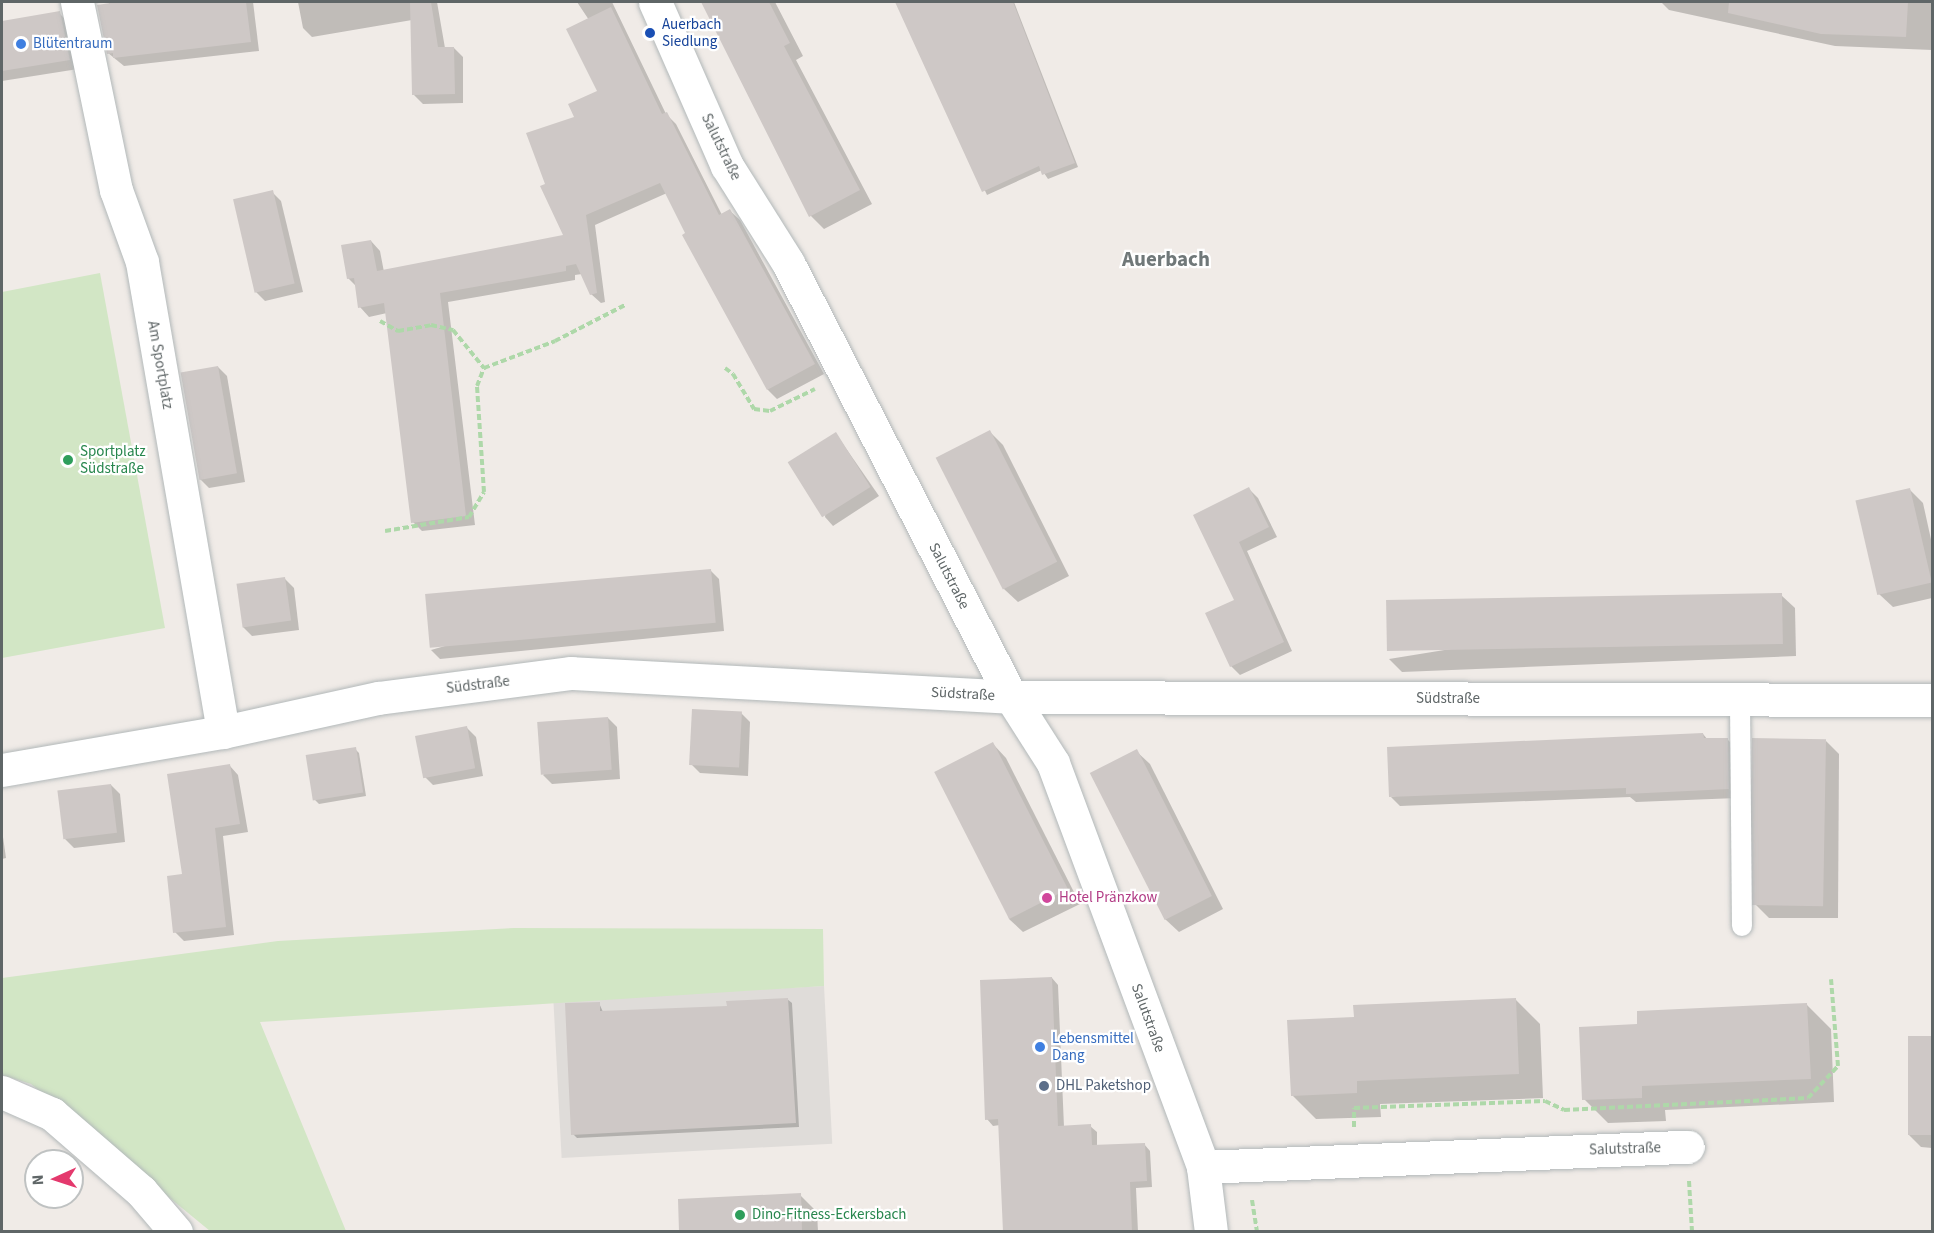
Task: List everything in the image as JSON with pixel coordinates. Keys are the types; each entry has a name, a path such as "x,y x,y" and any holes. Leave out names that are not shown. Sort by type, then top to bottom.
{"street":[{"name":"Am Sportplatz","path":"77,2 116,190 142,262 223,732"},
{"name":"Salutstraße","path":"656,2 727,166 788,263 1011,697 1053,764 1203,1167 1211,1232"},
{"name":"Südstraße","path":"2,770 223,732 378,698 571,673 1011,697 1932,700"},
{"path":"2,1092 52,1113 141,1191 176,1232"},
{"name":"Salutstraße","path":"1203,1167 1688,1147"}],"lane":[{"path":"1740,701 1742,926"}],"path":[{"path":"385,531 469,517 479,501 484,492 484,467 477,386 484,368 555,342 625,305"},
{"path":"380,321 398,331 431,325 453,330 484,368"},
{"path":"725,368 733,374 754,409 771,411 844,372"},
{"path":"1354,1132 1354,1108 1545,1101 1564,1110 1808,1098 1838,1066 1831,979"},
{"path":"1688,1147 1692,1232"},
{"path":"1245,1166 1257,1232"}],"shaded area":[{"path":"824,986 832,1144 562,1158 553,1000"}],"green space":[{"name":"Sportplatz Südstraße","path":"100,273 165,628 2,658 2,292"},
{"path":"514,928 823,929 824,986 260,1022 346,1231 210,1231 31,1084 2,1075 2,978 278,941"}],"building":[{"path":"117,2 246,2 251,42 113,58 113,53 107,54 97,5"},
{"path":"410,2 431,2 438,47 454,47 455,94 412,95"},
{"path":"701,2 769,2 790,43 784,46 860,190 809,217"},
{"path":"895,2 1013,2 1075,163 1042,175 1039,166 982,192"},
{"path":"1729,2 1908,2 1906,37 1821,34 1728,13"},
{"path":"611,7 662,114 667,112 719,215 730,209 815,364 767,390 682,235 685,233 660,183 586,215 597,293 590,295 576,264 566,266 566,271 440,293 466,516 411,523 384,303 358,308 354,278 347,279 341,245 371,240 377,271 563,235 540,186 545,184 526,133 574,117 568,104 597,91 566,29"},
{"path":"60,11 70,60 2,71 2,21"},
{"path":"273,190 295,284 255,293 233,199"},
{"path":"218,366 237,473 200,480 181,373"},
{"path":"990,430 1057,562 1003,590 936,458"},
{"path":"836,432 870,487 822,517 788,462"},
{"path":"1249,487 1269,527 1239,542 1284,642 1230,667 1205,613 1234,600 1193,515"},
{"path":"1910,488 1932,583 1877,595 1855,501"},
{"path":"711,569 716,623 430,648 425,594"},
{"path":"285,577 291,621 243,627 236,584"},
{"path":"1782,593 1783,644 1387,651 1386,600"},
{"path":"692,709 742,712 739,768 689,765"},
{"path":"608,717 612,770 541,775 537,722"},
{"path":"467,726 475,768 423,778 415,736"},
{"path":"1703,733 1704,738 1728,738 1729,789 1626,794 1626,788 1389,797 1387,747"},
{"path":"1752,738 1826,739 1823,906 1749,905"},
{"path":"993,742 1068,889 1009,919 934,772"},
{"path":"356,747 363,792 313,800 306,755"},
{"path":"1137,749 1212,896 1165,920 1090,773"},
{"path":"230,764 240,824 215,828 226,927 173,933 167,876 182,874 167,774"},
{"path":"111,784 117,833 63,839 57,791"},
{"path":"1052,977 1058,1126 1091,1124 1092,1145 1145,1143 1147,1181 1130,1182 1132,1232 1003,1232 998,1119 985,1120 980,980"},
{"path":"788,998 796,1123 571,1135 565,1003 600,1002 600,1011 727,1006 726,1001"},
{"path":"1516,998 1519,1074 1357,1081 1357,1093 1291,1096 1287,1020 1354,1017 1353,1005"},
{"path":"1807,1003 1811,1079 1642,1086 1642,1098 1582,1100 1579,1027 1637,1024 1637,1011"},
{"path":"1908,1036 1932,1036 1932,1135 1908,1135"},
{"name":"Dino-Fitness-Eckersbach","path":"801,1193 802,1232 679,1232 678,1199"}],"place":[{"name":"Auerbach Siedlung","path":"650,33"},
{"name":"Blütentraum","path":"21,44"},
{"name":"Sportplatz Südstraße","path":"68,460"},
{"name":"Hotel Pränzkow","path":"1047,898"},
{"name":"Lebensmittel Dang","path":"1040,1047"},
{"name":"DHL Paketshop","path":"1044,1086"},
{"name":"Dino-Fitness-Eckersbach","path":"740,1215"}],"district":[{"name":"Auerbach","path":"1166,259"}]}
